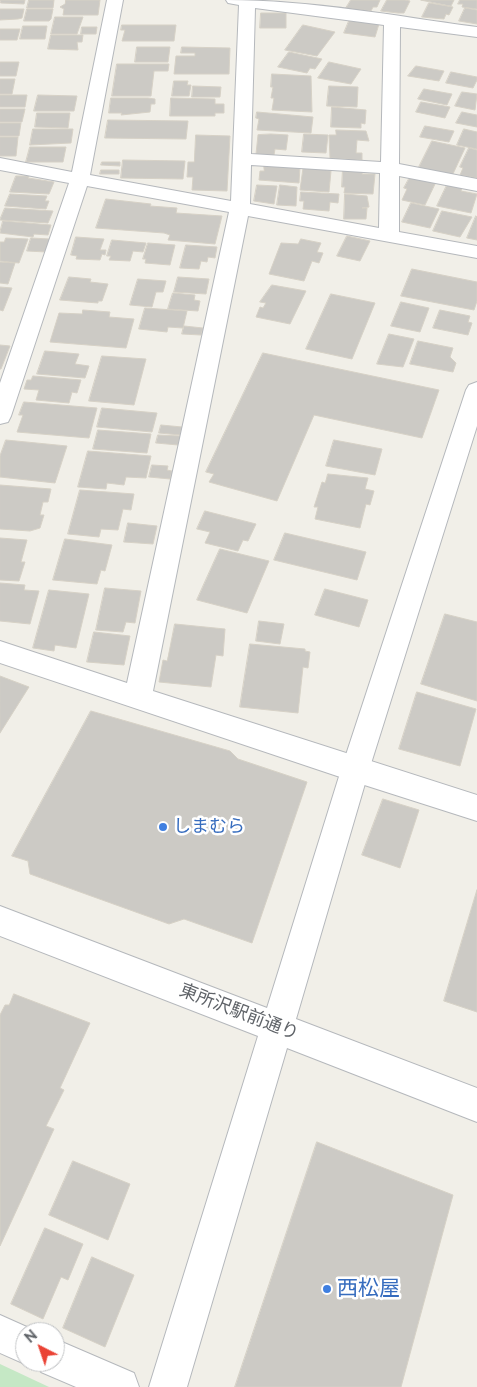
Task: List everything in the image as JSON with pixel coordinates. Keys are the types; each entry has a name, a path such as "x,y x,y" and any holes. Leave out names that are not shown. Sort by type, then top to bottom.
{"street":[{"path":"0,416 80,179 115,0"},
{"path":"138,697 240,208 243,1 392,19 477,32"},
{"path":"389,236 392,19"},
{"path":"242,159 390,168 477,185"},
{"path":"0,164 477,252"},
{"path":"168,1387 355,770 477,390"},
{"path":"0,652 355,770 477,808"},
{"name":"東所沢駅前通り","path":"0,921 477,1105"},
{"path":"0,1334 15,1341"},
{"path":"65,1362 120,1387"}],"green space":[{"path":"0,1364 49,1387 0,1387"}],"building":[{"path":"0,0 25,0 24,4 1,3"},
{"path":"29,0 54,0 53,8 27,8"},
{"path":"66,0 100,0 98,15 63,15 64,9 60,7 65,4"},
{"path":"351,0 380,0 377,7 373,7 371,11 346,8"},
{"path":"387,0 410,1 404,13 381,11"},
{"path":"421,0 454,0 451,6"},
{"path":"460,0 477,0 477,9 462,7 463,4 458,4"},
{"path":"429,3 453,7 449,15 446,14 444,19 422,17"},
{"path":"465,8 477,10 477,24 459,21"},
{"path":"0,9 24,9 22,18 0,20"},
{"path":"27,9 53,9 51,19 49,21 24,21"},
{"path":"261,13 286,13 286,28 260,28"},
{"path":"55,17 83,17 77,34 51,34"},
{"path":"349,21 379,24 375,37 344,33"},
{"path":"122,25 176,25 174,41 122,41 125,30 121,30"},
{"path":"303,25 335,32 317,56 285,50"},
{"path":"23,26 47,26 45,39 20,39"},
{"path":"82,27 97,27 96,34 81,34"},
{"path":"0,29 20,29 17,40 0,40"},
{"path":"51,35 83,35 82,42 77,42 78,50 48,49"},
{"path":"137,47 170,47 168,62 135,62"},
{"path":"182,47 230,48 229,74 174,74 176,56 195,56 195,53 181,53"},
{"path":"289,52 322,59 315,69 310,68 307,73 278,67"},
{"path":"0,62 19,62 16,76 0,76"},
{"path":"329,62 361,69 351,84 318,78"},
{"path":"117,64 169,64 168,71 154,71 151,96 112,96"},
{"path":"416,66 444,71 439,81 408,76"},
{"path":"451,72 477,77 473,88 446,83"},
{"path":"272,74 311,76 312,112 272,110 274,98 271,98 273,87 271,87"},
{"path":"0,79 15,79 12,94 0,94"},
{"path":"174,81 188,81 187,85 191,85 189,96 172,96"},
{"path":"193,86 221,87 220,97 192,97"},
{"path":"329,86 358,87 357,107 327,106"},
{"path":"424,89 452,94 447,105 418,99"},
{"path":"462,92 477,94 475,110 455,106"},
{"path":"0,95 27,95 25,107 0,107"},
{"path":"38,95 77,96 74,111 34,111"},
{"path":"111,98 148,98 155,99 155,104 151,104 150,112 121,115 122,113 109,113"},
{"path":"171,98 215,99 215,104 224,104 224,113 215,113 215,116 170,116"},
{"path":"421,102 450,107 445,118 416,112"},
{"path":"332,107 366,110 365,124 361,123 361,128 331,127"},
{"path":"0,109 25,109 22,122 0,122"},
{"path":"257,112 313,117 311,133 257,130 259,119 256,118"},
{"path":"462,112 477,115 477,127 456,123"},
{"path":"37,113 70,113 68,128 35,127"},
{"path":"108,120 188,121 186,139 105,138"},
{"path":"0,123 21,123 19,136 0,136"},
{"path":"425,126 454,131 449,142 420,137"},
{"path":"33,129 73,129 71,143 30,145"},
{"path":"464,129 477,132 477,149 457,145"},
{"path":"336,130 366,131 369,141 357,140 356,153 362,153 362,160 330,158 329,135 336,135"},
{"path":"304,134 328,135 326,153 302,152"},
{"path":"196,135 230,136 227,191 192,190 193,177 187,177 188,162 194,162"},
{"path":"258,135 288,135 286,150 275,149 274,155 256,154"},
{"path":"0,137 18,137 16,156 0,156"},
{"path":"432,141 465,148 452,176 418,169"},
{"path":"30,147 66,147 63,162 26,162"},
{"path":"469,148 477,150 477,178 460,175 463,168 460,167"},
{"path":"123,160 185,161 183,179 121,178"},
{"path":"102,162 120,162 120,166 101,165"},
{"path":"264,166 300,167 299,183 259,180 260,171 264,171"},
{"path":"326,167 326,170 331,171 329,192 300,190 303,168"},
{"path":"343,168 363,169 362,174 375,174 373,194 344,193 345,187 342,187"},
{"path":"101,170 119,170 119,174 100,174"},
{"path":"16,176 29,176 28,178 54,182 49,194 10,192"},
{"path":"410,177 436,182 425,205 402,200 407,189 404,188"},
{"path":"257,185 277,186 274,204 254,201"},
{"path":"280,185 297,187 296,206 277,205"},
{"path":"447,185 462,188 461,191 477,194 471,213 437,206"},
{"path":"301,192 339,194 338,203 330,202 329,211 303,209 304,201 300,201"},
{"path":"10,194 47,196 45,201 49,201 46,209 5,206"},
{"path":"345,194 367,196 369,207 362,208 367,208 366,219 344,219"},
{"path":"106,199 177,208 176,213 222,216 215,244 168,240 170,235 164,233 96,228"},
{"path":"411,203 439,209 430,228 402,222"},
{"path":"5,208 53,211 48,223 0,220"},
{"path":"442,211 472,217 460,237 433,231"},
{"path":"477,217 477,240 467,238"},
{"path":"3,221 51,225 48,235 34,234 33,237 0,233"},
{"path":"347,236 370,241 360,261 337,256"},
{"path":"76,237 104,239 100,250 106,250 105,255 102,254 100,260 76,259 77,256 71,255"},
{"path":"6,238 28,239 19,263 0,261 0,242 4,242"},
{"path":"31,238 50,239 46,252 27,251"},
{"path":"301,239 321,243 317,252 323,253 319,263 312,261 304,281 269,274 281,243 298,244"},
{"path":"112,240 146,243 143,252 133,251 130,261 109,260 111,256 107,256"},
{"path":"148,243 175,245 170,265 145,263 146,259 143,259"},
{"path":"186,245 217,247 215,258 208,257 207,262 201,261 199,269 180,268"},
{"path":"0,262 15,263 8,284 0,283"},
{"path":"412,269 477,282 477,301 474,310 401,296"},
{"path":"69,277 91,279 90,282 108,284 102,301 98,301 98,303 60,300"},
{"path":"178,277 209,279 206,294 174,292"},
{"path":"138,279 166,281 163,292 156,292 152,307 130,305"},
{"path":"272,285 306,291 290,324 256,317 260,307 263,308 266,303 260,302"},
{"path":"0,287 12,288 3,311 0,310"},
{"path":"173,293 195,295 194,300 200,301 198,311 168,309"},
{"path":"331,294 375,303 352,359 306,349"},
{"path":"401,302 429,308 420,332 391,326"},
{"path":"145,308 187,311 183,328 168,327 167,332 139,329"},
{"path":"83,310 110,312 109,317 134,319 126,348 50,342 59,313 82,314"},
{"path":"440,310 470,316 468,322 472,323 468,335 433,328"},
{"path":"184,326 203,328 201,335 182,334"},
{"path":"389,334 414,339 403,367 377,364"},
{"path":"418,341 453,348 450,357 456,363 453,372 410,364"},
{"path":"0,345 10,346 1,369 0,369"},
{"path":"45,351 79,354 75,364 89,366 85,378 37,374"},
{"path":"263,353 439,390 422,438 314,415 277,501 209,482 214,474 206,472"},
{"path":"102,356 146,359 134,405 89,401"},
{"path":"33,376 81,380 77,393 72,392 69,403 36,400 39,390 24,389 27,380 31,380"},
{"path":"24,402 97,408 89,438 17,432 23,415 19,415"},
{"path":"102,408 157,413 152,432 97,427"},
{"path":"161,425 182,427 180,435 159,433"},
{"path":"98,430 151,434 147,453 93,449"},
{"path":"158,435 180,436 178,445 156,443"},
{"path":"6,440 67,446 55,483 0,477 0,456"},
{"path":"334,440 382,449 375,475 326,466"},
{"path":"88,451 151,456 146,478 126,477 124,485 107,483 106,489 78,487"},
{"path":"152,465 168,466 167,470 172,471 170,479 149,477"},
{"path":"328,474 368,478 365,489 374,491 370,505 366,504 360,528 315,519 318,507 314,507 322,482 325,483"},
{"path":"0,485 51,489 48,502 43,502 40,515 44,515 40,528 30,531 0,529"},
{"path":"80,490 134,494 131,510 123,509 118,530 101,529 99,537 68,534"},
{"path":"205,511 256,524 248,541 243,540 238,551 205,543 210,532 197,529"},
{"path":"128,523 157,526 153,544 124,542"},
{"path":"285,533 366,552 357,580 274,560"},
{"path":"0,538 27,540 21,562 25,562 19,581 0,580"},
{"path":"65,539 112,545 105,571 101,570 97,584 53,580"},
{"path":"220,549 269,561 247,613 197,600"},
{"path":"0,583 25,585 24,590 39,591 30,624 0,621"},
{"path":"105,588 141,591 135,623 126,622 123,632 96,630"},
{"path":"325,589 368,600 359,627 315,615"},
{"path":"49,590 89,594 76,648 55,645 54,651 33,648"},
{"path":"445,614 477,622 477,701 421,684"},
{"path":"259,621 284,624 280,644 256,641"},
{"path":"175,624 225,629 223,656 216,655 211,687 159,682 163,660 167,661"},
{"path":"94,632 130,636 124,665 87,662"},
{"path":"250,644 305,649 305,651 310,652 308,668 303,667 298,713 240,707"},
{"path":"0,676 29,687 0,733"},
{"path":"417,692 476,709 460,766 399,749"},
{"path":"91,711 230,751 238,759 307,782 252,943 184,919 169,924 30,874 28,861 12,856"},
{"path":"383,799 419,810 400,868 362,855"},
{"path":"477,890 477,1012 444,1001"},
{"path":"14,994 90,1023 60,1088 64,1090 46,1126 54,1129 0,1246 0,1015 5,1005 9,1005"},
{"path":"317,1142 453,1195 401,1387 235,1387"},
{"path":"73,1161 130,1184 108,1240 49,1215"},
{"path":"45,1228 83,1244 68,1280 61,1277 43,1319 11,1304"},
{"path":"92,1257 134,1275 105,1347 65,1329 65,1323"}],"place":[{"name":"しまむら","path":"163,827"},
{"name":"西松屋","path":"327,1289"}]}
